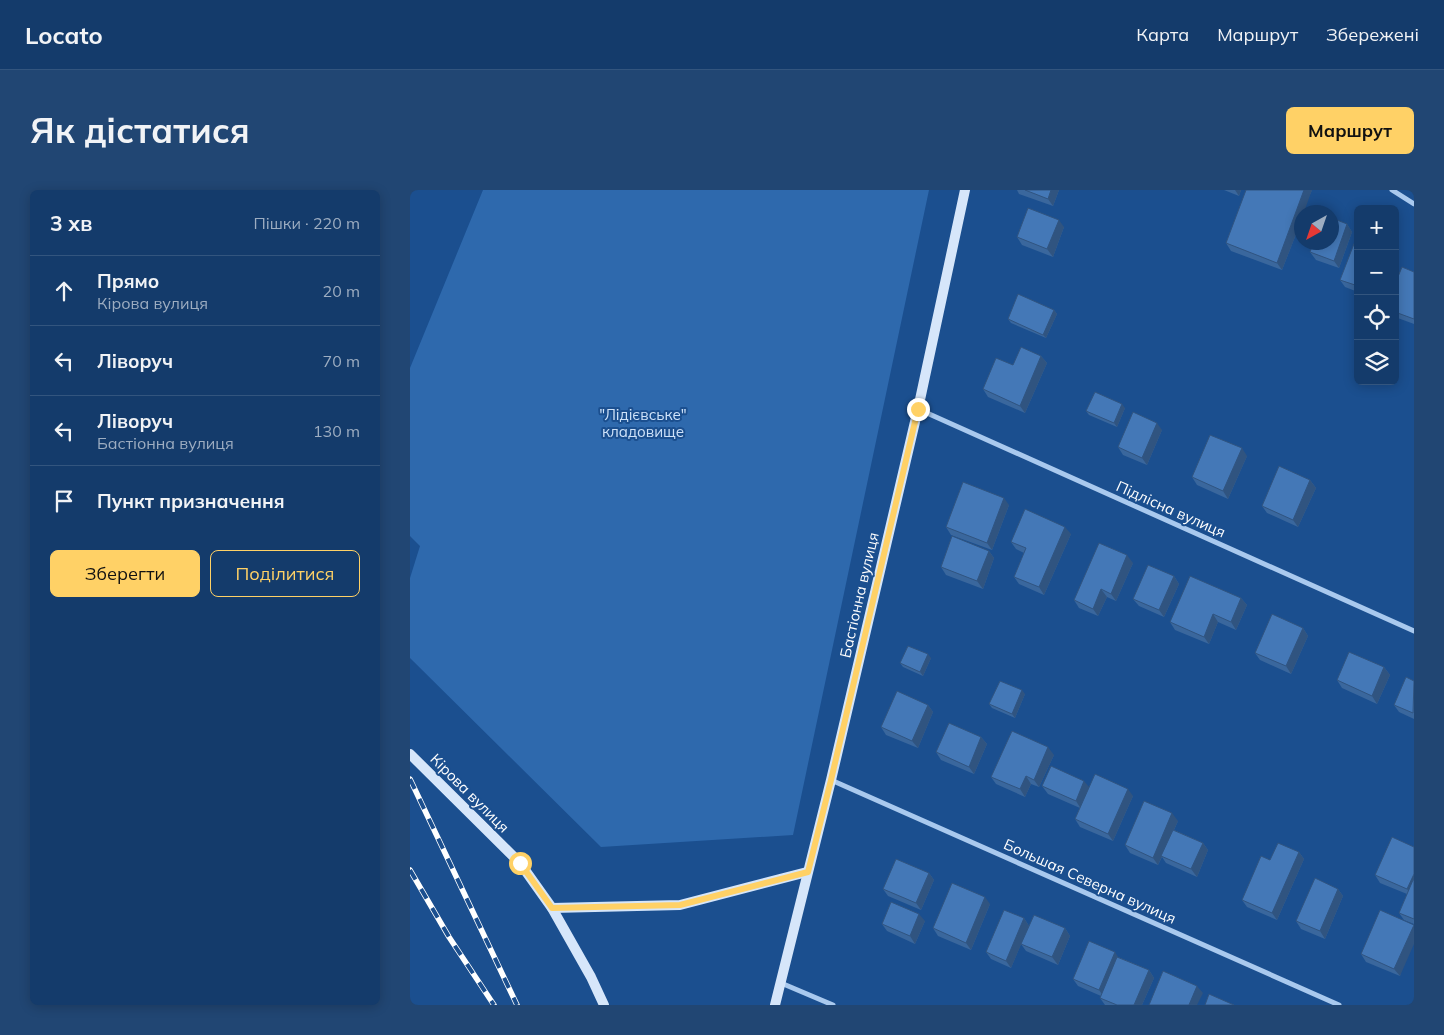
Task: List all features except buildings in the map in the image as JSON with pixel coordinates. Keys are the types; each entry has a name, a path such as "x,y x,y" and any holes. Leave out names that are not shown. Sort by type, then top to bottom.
{"main road":[{"name":"Бастіонна вулиця","path":"775,1005 831,780 918,409 965,190"},
{"name":"Кірова вулиця","path":"410,754 520,863 552,908 591,977 604,1005"},
{"path":"552,908 680,905 808,872"}],"street":[{"path":"1392,190 1414,204"},
{"name":"Підлісна вулиця","path":"918,409 1414,631"},
{"name":"Большая Северна вулиця","path":"831,780 1339,1005"},
{"path":"780,983 833,1005"}],"green space":[{"name":"\"Лідієвське\" кладовище","path":"483,190 929,190 793,835 601,847 410,658 410,578 420,546 410,536 410,368"}],"railway":[{"path":"410,779 517,1005"},
{"path":"410,870 449,937 494,1005"}],"route":[{"path":"520,863 552,908 680,905 808,872 918,409"}]}
